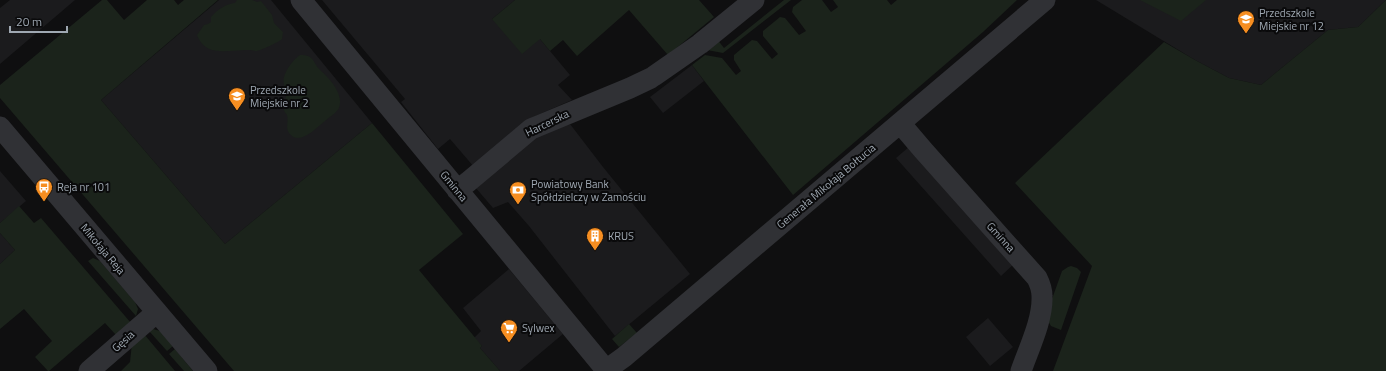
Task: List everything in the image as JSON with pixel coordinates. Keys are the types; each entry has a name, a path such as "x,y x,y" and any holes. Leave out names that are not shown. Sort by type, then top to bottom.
{"street":[{"name":"Gminna","path":"301,0 606,370"},
{"name":"Harcerska","path":"457,190 531,129 630,88 652,77 700,44 754,0"},
{"name":"Generała Mikołaja Bołtucia","path":"606,370 624,357 1045,0"},
{"name":"Gminna","path":"900,123 1037,278 1041,286 1042,296 1038,321 1021,371"},
{"name":"Mikołaja Reja","path":"0,127 207,371"},
{"name":"Gęsia","path":"89,371 157,312"}],"shaded area":[{"path":"10,0 75,0 0,64 0,8"},
{"path":"102,0 107,0 124,20 147,0 174,0 178,5 184,0 218,0 101,100 225,244 372,123 463,234 419,270 482,346 480,348 500,371 234,371 0,98 0,85"},
{"name":"Przedszkole Miejskie nr 2","path":"219,0 271,0 372,123 225,244 101,100"},
{"path":"237,0 261,1 272,15 274,23 283,32 282,39 256,51 220,51 206,47 197,35 204,25 211,22 211,17 216,12 222,7 235,3"},
{"path":"322,0 515,0 492,19 540,39 570,75 558,85 572,100 533,117 474,167 450,139 438,149 401,102 405,99"},
{"path":"515,0 699,0 714,17 668,55 629,10 577,56 563,40 550,51 540,39 522,54 492,19"},
{"path":"784,0 791,0 723,53 707,50 717,39 724,48"},
{"path":"802,0 822,0 831,12 838,7 833,0 887,0 891,5 897,0 1017,0 983,32 793,195 692,65 705,55 722,58 736,75 741,71 734,60 734,55 752,40 757,41 772,59 778,54 763,36 763,31 780,17 785,18 799,35 806,31 792,12 793,7"},
{"path":"1096,0 1386,0 1358,27 1328,30 1261,85 1229,78 1195,60"},
{"path":"1140,0 1206,0 1181,21"},
{"path":"1386,0 1386,371 1053,371 1092,266 1015,183 1164,42 1229,78 1261,85 1328,30 1358,27"},
{"path":"300,55 305,55 311,58 317,67 331,81 339,94 340,106 334,114 312,132 298,138 293,137 287,128 287,115 284,111 286,95 284,79 288,68"},
{"path":"692,65 704,81 663,113 650,97"},
{"path":"570,124 690,274 615,336 529,226 508,202 493,208 475,187 537,134"},
{"path":"910,146 1015,263 1001,276 896,158"},
{"path":"0,171 26,201 0,223"},
{"path":"19,206 34,223 41,218 131,323 116,335 105,323 49,371 35,357 52,341 24,309 0,329 0,264 15,250 0,233 0,223"},
{"path":"0,233 15,250 0,264"},
{"path":"93,258 100,261 135,302 138,309 136,316 88,261"},
{"path":"1071,266 1077,268 1081,272 1061,330 1051,326 1048,321 1047,313 1062,271"},
{"path":"509,269 563,334 519,371 500,371 480,348 482,346 474,338 481,331 463,308"},
{"path":"988,318 1013,347 990,366 966,337"},
{"path":"629,324 637,333 619,347 612,339"},
{"path":"153,329 160,331 173,346 167,351 149,331"},
{"path":"144,334 175,371 121,371 130,362 132,343"},
{"path":"175,349 193,371 184,371 169,354"}],"place":[{"name":"Przedszkole Miejskie nr 12","path":"1246,34"},
{"name":"Przedszkole Miejskie nr 2","path":"237,111"},
{"name":"Reja nr 101","path":"44,202"},
{"name":"Powiatowy Bank Spółdzielczy w Zamościu","path":"518,205"},
{"name":"KRUS","path":"595,251"},
{"name":"Sylwex","path":"509,343"}]}
